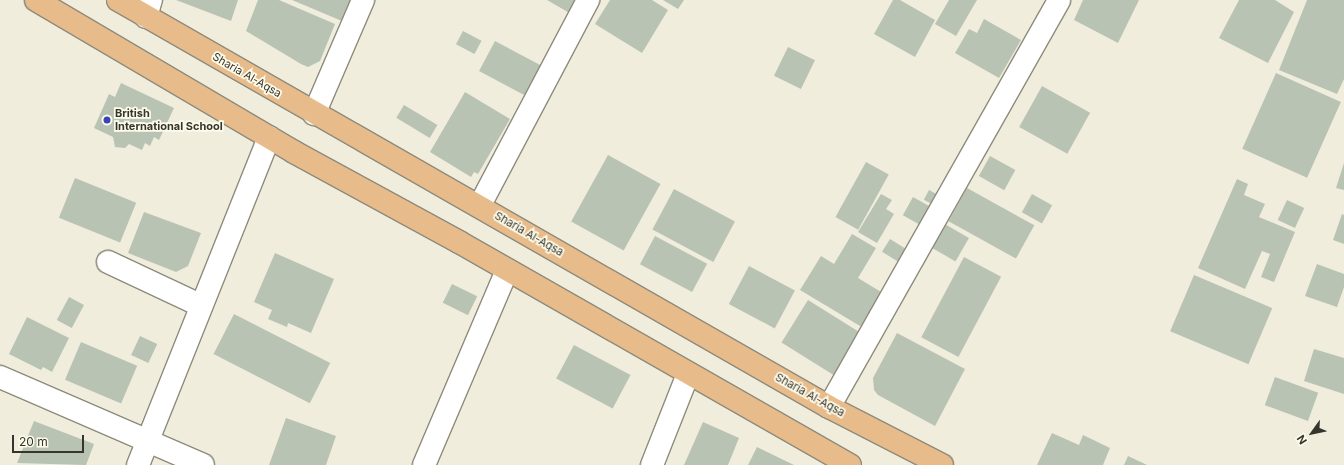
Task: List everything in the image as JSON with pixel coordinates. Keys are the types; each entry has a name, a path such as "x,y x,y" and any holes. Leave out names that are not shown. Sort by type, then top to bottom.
{"main road":[{"path":"36,0 269,137 850,465"},
{"name":"Sharia Al-Aqsa","path":"118,0 149,8 314,114 480,206 829,407 942,465"}],"street":[{"path":"314,114 363,0"},
{"path":"480,206 588,0"},
{"path":"829,407 1059,0"},
{"path":"138,465 149,441 200,305 269,137"},
{"path":"108,262 200,305"},
{"path":"424,465 506,270"},
{"path":"652,465 688,374"},
{"path":"0,377 203,465"}],"building":[{"path":"176,0 238,0 231,21"},
{"path":"258,0 279,0 335,24 320,61 308,67 246,31"},
{"path":"292,0 351,0 342,21"},
{"path":"547,0 581,0 573,15"},
{"path":"610,0 652,0 668,10 642,53 595,24"},
{"path":"663,0 684,0 678,9"},
{"path":"893,0 900,0 935,20 915,57 874,34"},
{"path":"949,0 977,0 956,36 935,24"},
{"path":"1083,0 1139,0 1118,43 1074,20"},
{"path":"1239,0 1275,0 1294,12 1268,63 1219,38"},
{"path":"1307,0 1344,0 1344,79 1337,94 1279,70"},
{"path":"984,19 1021,40 999,78 955,53 969,29 977,33"},
{"path":"463,31 482,41 474,54 456,44"},
{"path":"495,41 544,67 528,97 479,71"},
{"path":"788,47 815,60 801,89 774,76"},
{"path":"1276,73 1341,102 1307,178 1242,149"},
{"path":"121,83 174,108 159,140 154,137 150,146 145,143 142,150 129,144 125,148 115,147 113,137 94,128 109,94 115,97"},
{"path":"1042,86 1090,113 1067,154 1019,127"},
{"path":"465,92 510,119 478,174 474,172 471,177 430,152"},
{"path":"404,105 437,125 430,138 396,118"},
{"path":"608,155 660,184 624,251 571,221"},
{"path":"990,156 1015,170 1004,190 979,176"},
{"path":"866,162 889,175 858,230 835,217"},
{"path":"1344,163 1344,190 1336,188"},
{"path":"75,178 136,203 120,243 59,218"},
{"path":"1237,179 1248,184 1244,195 1265,204 1259,217 1295,232 1274,282 1261,277 1270,254 1262,251 1245,289 1198,268"},
{"path":"967,188 1034,225 1016,259 949,221"},
{"path":"674,189 735,221 713,262 652,230"},
{"path":"929,190 942,197 937,207 924,200"},
{"path":"881,194 892,200 886,209 894,214 877,243 858,232"},
{"path":"1032,194 1052,205 1042,224 1022,212"},
{"path":"913,197 933,208 923,227 903,215"},
{"path":"1287,200 1304,208 1295,228 1278,220"},
{"path":"144,212 201,233 188,266 176,272 128,253"},
{"path":"1342,214 1344,215 1344,244 1333,240"},
{"path":"943,223 969,238 955,261 930,246"},
{"path":"852,234 876,248 858,278 886,295 865,329 800,290 821,256 834,264"},
{"path":"655,236 707,264 692,292 640,264"},
{"path":"890,239 906,249 898,262 882,252"},
{"path":"275,253 334,279 311,333 288,323 287,327 268,319 272,310 254,302"},
{"path":"964,257 1001,277 958,357 921,337"},
{"path":"1317,264 1344,274 1344,287 1337,307 1305,296"},
{"path":"749,266 795,290 775,328 729,304"},
{"path":"1194,275 1272,308 1248,364 1170,331"},
{"path":"452,284 477,296 468,315 443,303"},
{"path":"69,297 84,305 72,328 57,320"},
{"path":"808,300 865,336 838,378 782,342"},
{"path":"234,314 330,363 310,403 214,354"},
{"path":"27,317 69,338 52,372 43,367 41,370 9,354"},
{"path":"897,333 965,369 935,426 878,395 874,390 873,378"},
{"path":"140,336 157,344 148,363 131,355"},
{"path":"81,342 137,366 121,404 65,380"},
{"path":"574,345 631,375 613,409 556,379"},
{"path":"1314,349 1344,358 1344,394 1304,381"},
{"path":"1275,377 1318,393 1308,421 1265,405"},
{"path":"286,418 336,436 326,465 269,465"},
{"path":"34,421 94,444 86,465 17,463"},
{"path":"703,422 739,438 728,465 684,465"},
{"path":"1052,433 1079,445 1083,435 1110,448 1103,465 1037,465"},
{"path":"757,447 794,465 748,465"},
{"path":"1128,456 1147,465 1124,465"}],"place":[{"name":"British International School","path":"107,120"}]}
